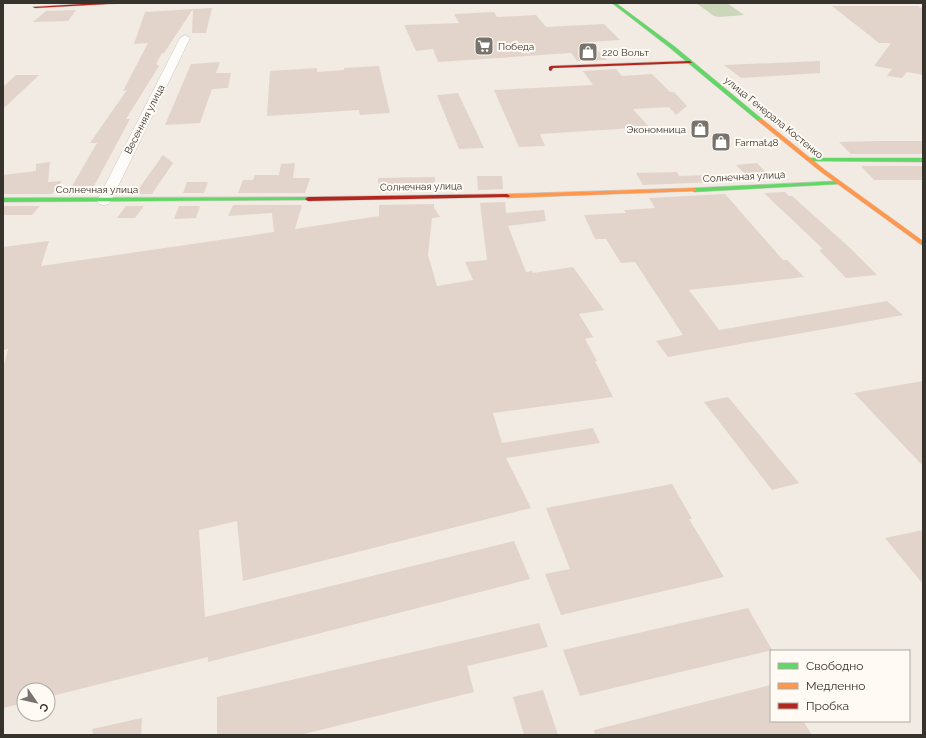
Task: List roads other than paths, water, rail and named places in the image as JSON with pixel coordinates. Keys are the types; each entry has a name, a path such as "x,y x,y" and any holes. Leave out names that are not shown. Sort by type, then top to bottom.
{"street":[{"path":"35,7 125,3"},
{"name":"улица Генерала Костенко","path":"614,3 690,62 838,183 923,244"},
{"name":"Весенняя улица","path":"104,201 185,38"},
{"path":"552,70 551,67 690,62"},
{"path":"810,160 923,160"},
{"name":"Солнечная улица","path":"3,200 104,201 559,196 838,183"}],"place":[{"name":"Победа","path":"484,46"},
{"name":"220 Вольт","path":"588,52"},
{"name":"Экономница","path":"700,129"},
{"name":"Farmat48","path":"721,142"}]}
